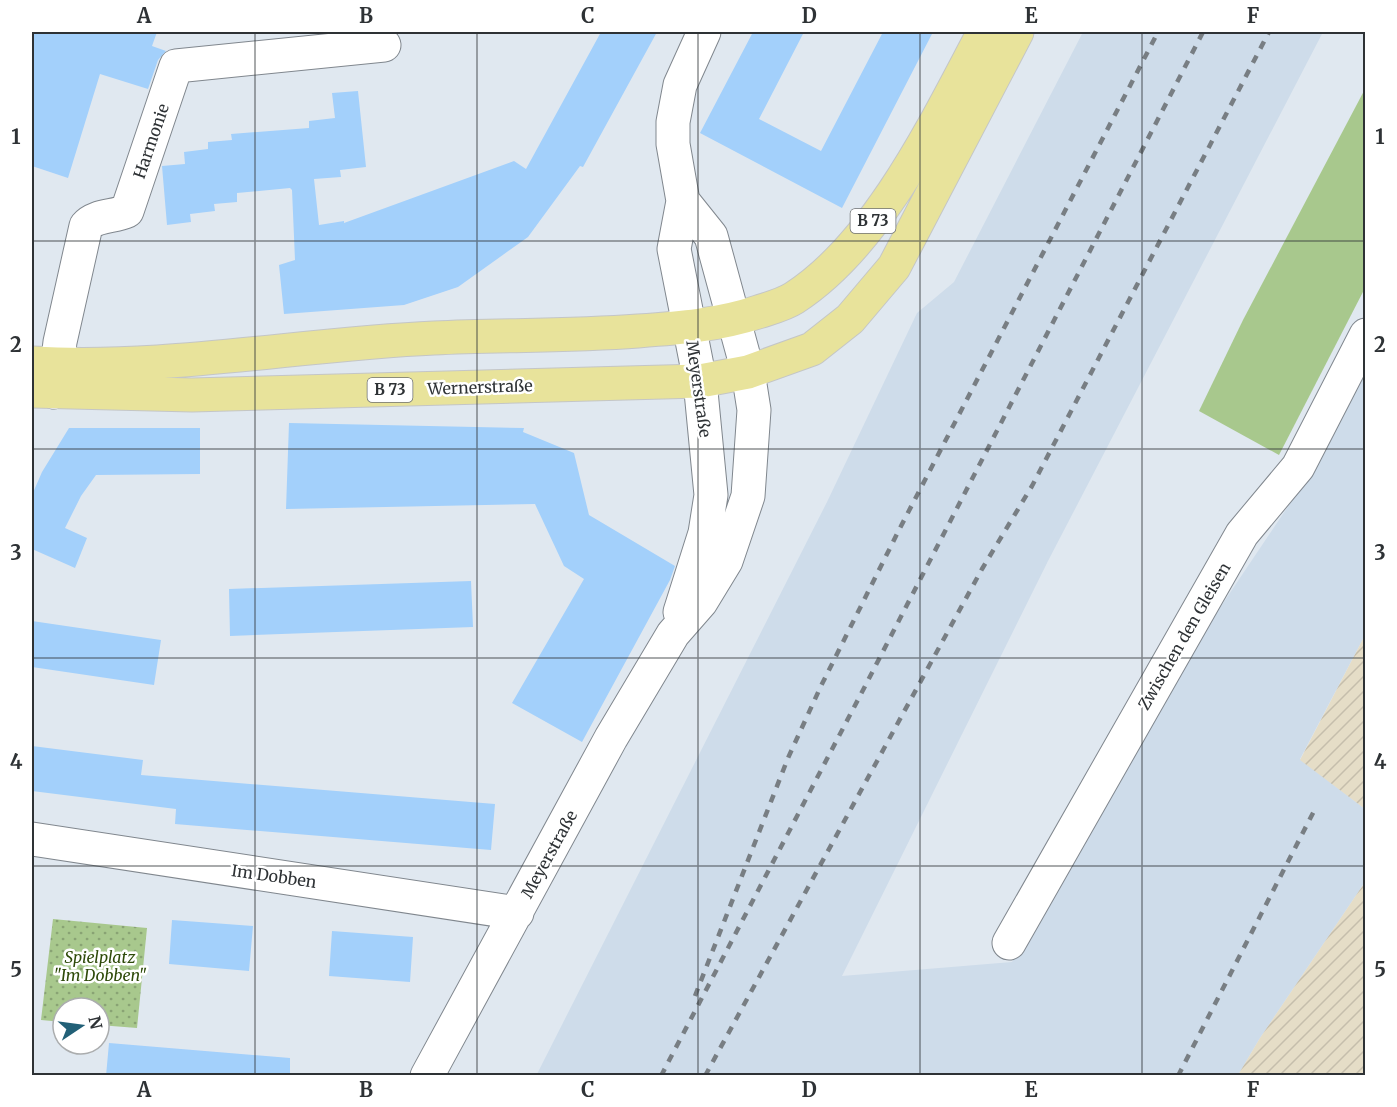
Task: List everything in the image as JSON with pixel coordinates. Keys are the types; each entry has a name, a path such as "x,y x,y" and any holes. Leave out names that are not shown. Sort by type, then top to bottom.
{"main road":[{"name":"Meyerstraße","path":"690,327 735,320 792,300 829,271 890,200 984,32"},
{"name":"B 73","path":"748,372 812,349 850,319 894,267 1017,32"},
{"name":"B 73","path":"43,378 198,358 433,338 582,335 690,327"},
{"name":"Wernerstraße","path":"43,378 192,395 700,381 748,372"}],"street":[{"path":"690,327 674,249 683,201 673,144 673,122 680,85 704,32"},
{"name":"Harmonie","path":"43,378 86,226 91,221 127,211 176,66 384,45"},
{"name":"Meyerstraße","path":"427,1076 611,738 673,634 701,602 726,561 748,496 754,410 748,372 711,236 683,201"},
{"name":"Meyerstraße","path":"673,634 705,533 711,495 700,381 690,327"},
{"name":"Zwischen den Gleisen","path":"1009,943 1242,534 1298,467 1365,334"},
{"name":"Im Dobben","path":"32,839 517,913"}],"shaded area":[{"path":"1083,32 1323,32 1048,561 842,976 1012,962 1201,636 1326,450 1365,369 1365,635 1300,759 1365,809 1365,882 1260,1038 1238,1075 536,1076 827,502 917,313 954,282"},
{"path":"1365,635 1365,809 1300,760"},
{"path":"1365,882 1365,1075 1238,1075 1260,1038"}],"green space":[{"path":"1365,89 1365,288 1279,455 1199,411 1243,320"},
{"name":"Spielplatz \"Im Dobben\"","path":"53,919 147,928 137,1028 111,1026 111,996 51,996 51,1021 41,1020"}],"building":[{"path":"32,32 157,32 152,46 166,51 158,60 148,89 100,74 68,178 32,166"},
{"path":"601,32 657,32 583,167 580,166 528,237 458,287 404,305 284,314 279,265 295,260 292,190 290,188 237,193 237,202 214,204 215,211 190,214 191,222 167,225 162,166 185,164 184,152 208,149 208,142 232,140 231,134 309,128 309,121 335,118 332,93 358,91 366,167 340,170 341,177 314,179 319,225 344,221 344,223 514,161 526,169"},
{"path":"753,32 804,32 759,119 821,151 883,32 933,32 842,208 700,133"},
{"path":"289,423 524,428 523,432 574,453 589,515 675,566 670,580 582,742 512,703 584,579 564,566 535,504 286,509"},
{"path":"69,428 200,428 200,474 96,475 81,496 65,528 87,538 75,568 32,549 32,495 42,472"},
{"path":"471,581 473,627 230,636 229,589"},
{"path":"32,621 161,640 154,685 32,667"},
{"path":"32,746 143,760 141,775 495,804 491,850 175,824 176,809 32,791"},
{"path":"172,920 253,926 249,971 169,964"},
{"path":"332,931 413,937 410,982 329,976"},
{"path":"111,1043 290,1058 290,1076 106,1076 108,1056 111,1056"}],"railway":[{"path":"695,996 788,758 821,686 900,528 1158,32"},
{"path":"661,1076 1203,32"},
{"path":"705,1076 982,569 1032,486 1269,32"},
{"path":"1178,1076 1314,811"}]}
